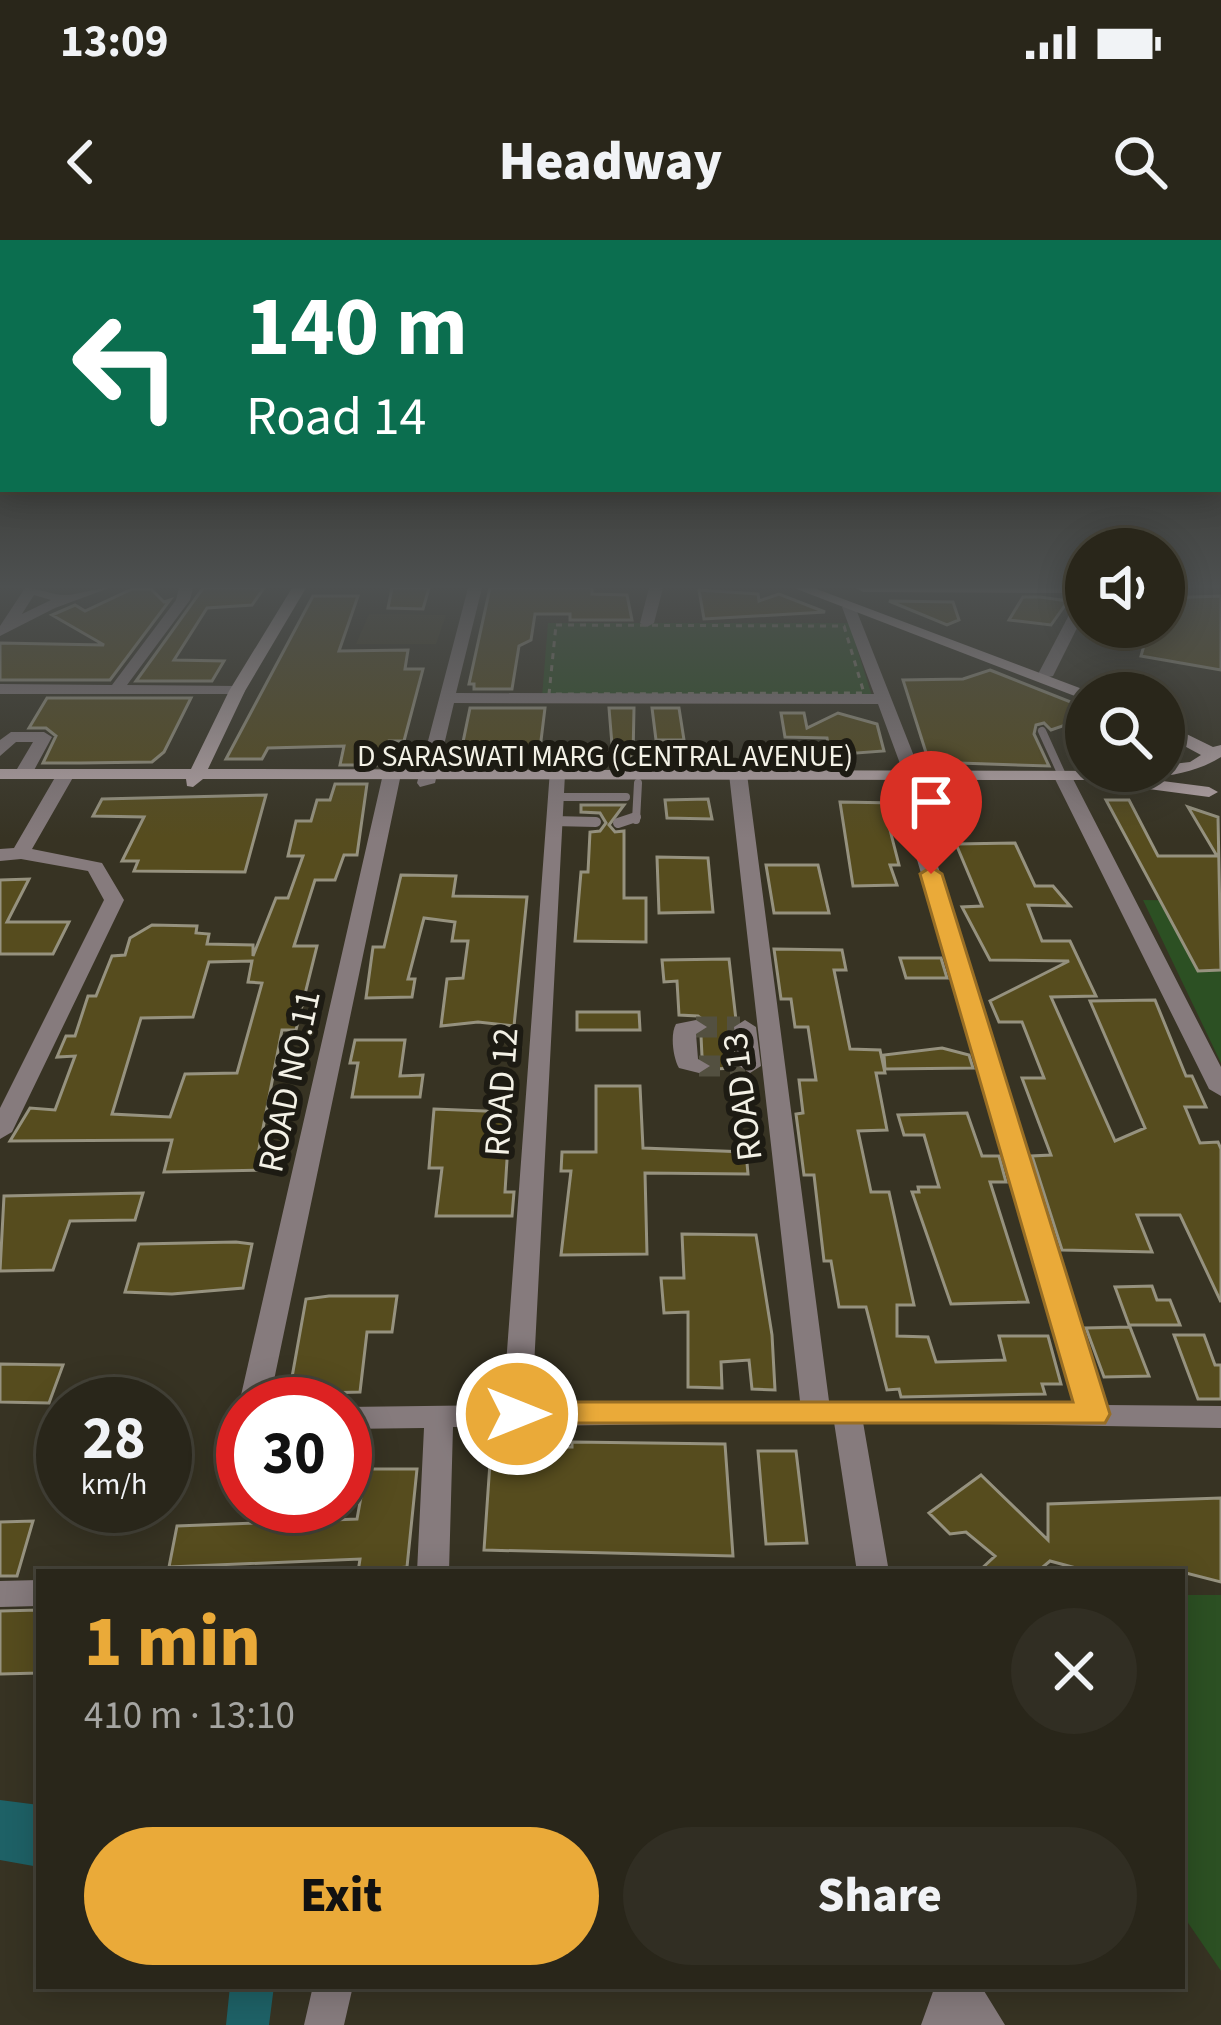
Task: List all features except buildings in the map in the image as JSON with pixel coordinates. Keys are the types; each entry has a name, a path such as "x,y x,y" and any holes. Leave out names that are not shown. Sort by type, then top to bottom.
{"main road":[{"path":"194,778 249,671"},
{"path":"1032,671 1065,685"},
{"path":"1209,756 1199,783 1215,796"},
{"name":"D SARASWATI MARG (CENTRAL AVENUE)","path":"1064,779 1154,772 1209,756"},
{"name":"D SARASWATI MARG (CENTRAL AVENUE)","path":"0,778 22,774 64,778"},
{"name":"D SARASWATI MARG (CENTRAL AVENUE)","path":"0,778 427,778 561,798 738,779"},
{"name":"D SARASWATI MARG (CENTRAL AVENUE)","path":"561,798 738,779 1064,779 1159,784 1215,796"}],"street":[{"path":"116,690 130,671"},
{"path":"427,778 454,671"},
{"path":"874,671 1094,1414"},
{"path":"1045,676 1047,671"},
{"path":"0,689 237,691"},
{"path":"447,698 885,699"},
{"path":"0,751 11,737 44,737 22,774"},
{"path":"0,1132 114,900 95,867 11,854 64,778"},
{"name":"ROAD NO.11","path":"260,1377 391,778"},
{"name":"ROAD 13","path":"738,779 756,1066 832,1412 872,1569"},
{"path":"1064,779 1221,1089"},
{"name":"ROAD 12","path":"517,1414 561,798"},
{"path":"696,1027 684,1029 686,1063 699,1066"},
{"path":"372,1418 832,1412 1221,1417"},
{"path":"433,1569 439,1419"},
{"path":"0,1594 36,1593"},
{"path":"324,2025 332,1989"},
{"path":"941,2025 955,1989"},
{"path":"958,1989 985,2025"}],"lane":[{"path":"1042,731 1064,779"},
{"path":"618,823 636,820 632,790"},
{"path":"561,798 596,822"}],"path":[{"path":"551,671 549,694 864,693 858,671"}],"green space":[{"path":"544,671 864,671 872,696 542,697"},
{"path":"1143,900 1221,901 1221,1063"},
{"path":"1185,1595 1221,1595 1221,1971 1185,1918"}],"water":[{"path":"0,1800 36,1805 36,1866 0,1860"},
{"path":"230,1989 274,1989 269,2025 226,2025"}],"tunnel":[{"path":"696,1027 740,1027"},
{"path":"699,1066 745,1066"}],"route":[{"path":"517,1414 1094,1414 931,874"}]}
